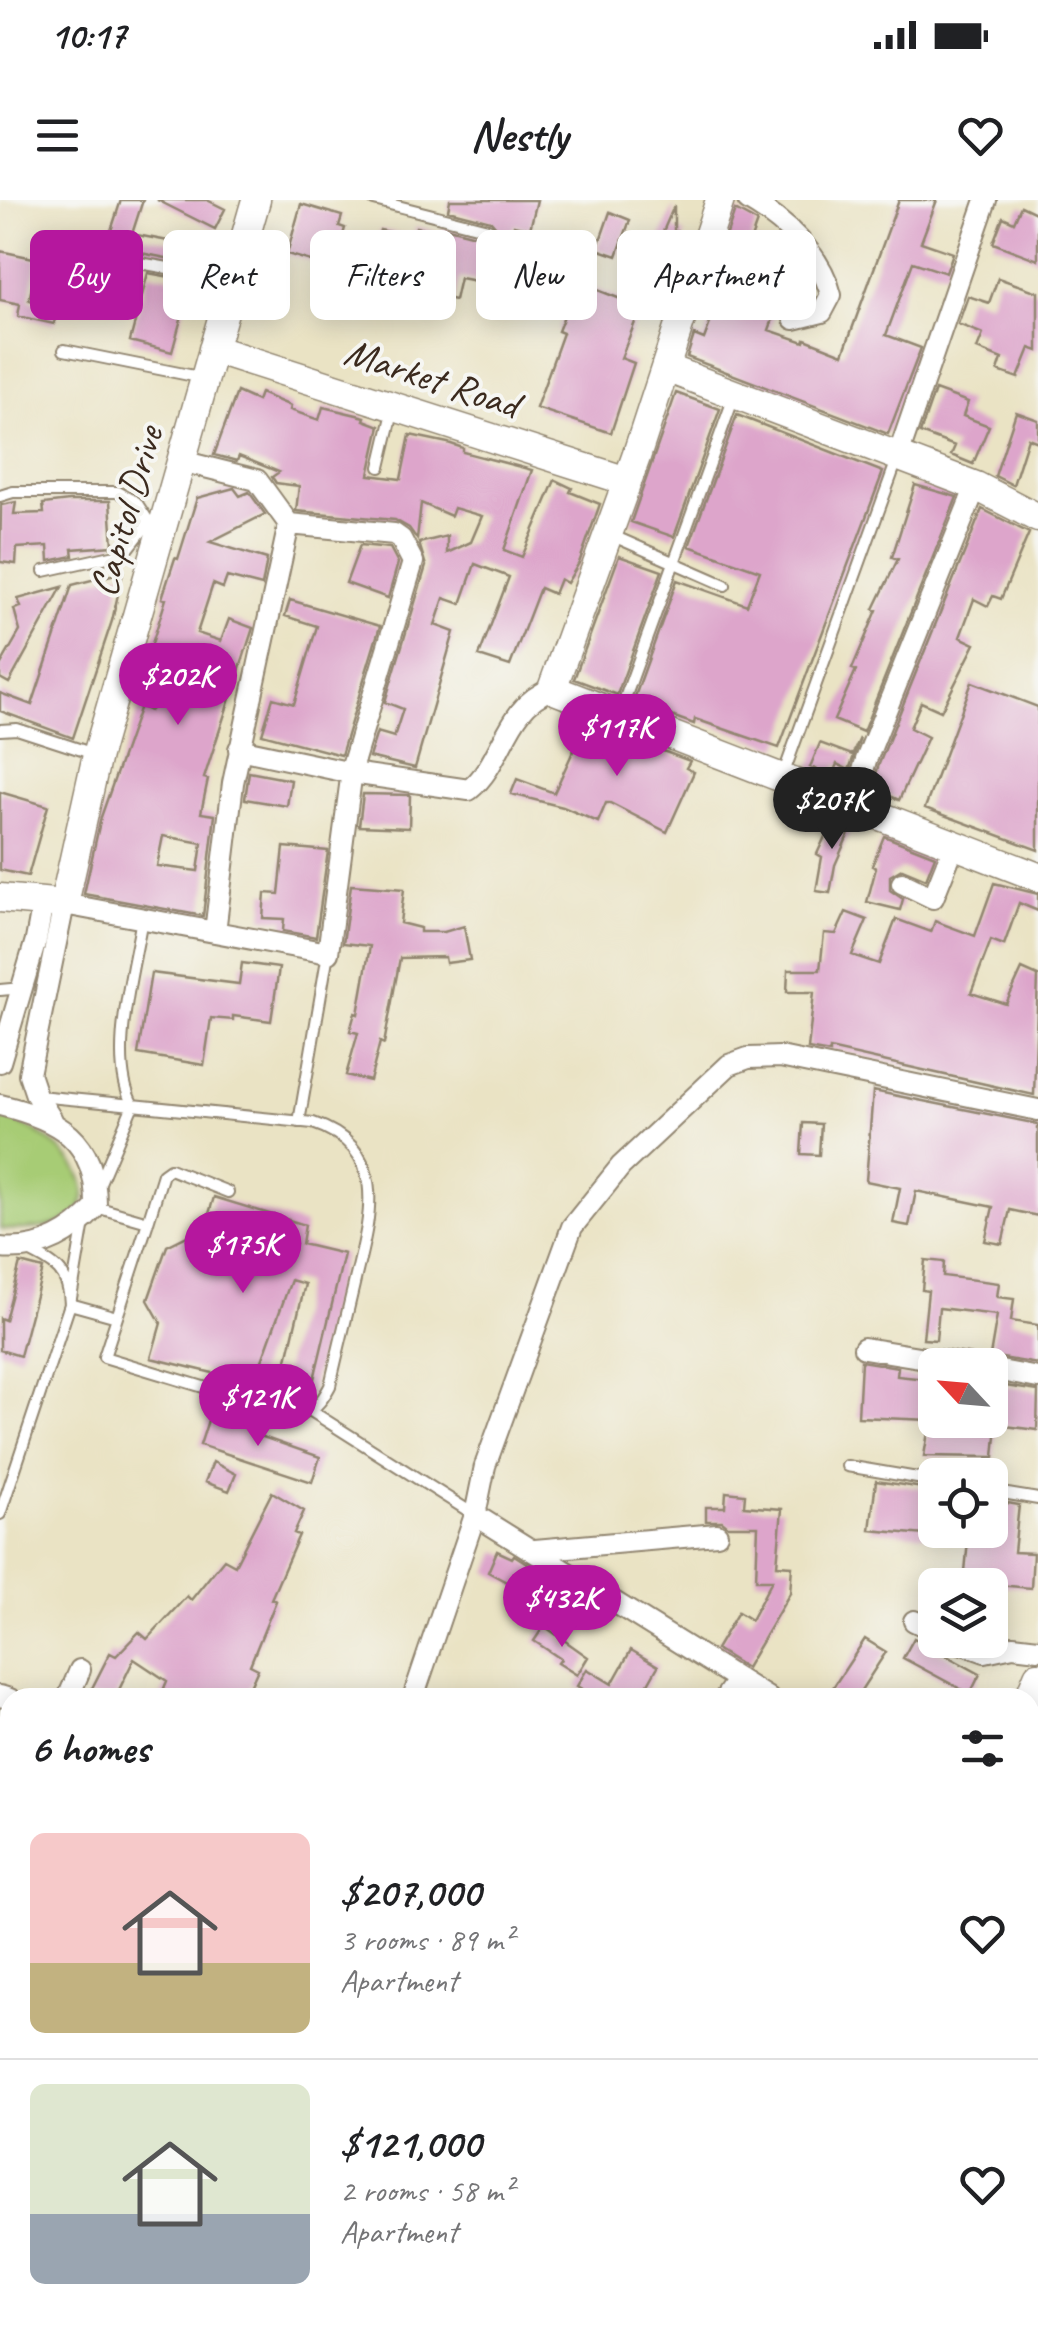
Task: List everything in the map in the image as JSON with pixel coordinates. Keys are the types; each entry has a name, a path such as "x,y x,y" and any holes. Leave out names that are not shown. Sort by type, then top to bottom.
{"street":[{"name":"Capitol Drive","path":"247,230 256,200"},
{"path":"240,749 352,773 469,790 480,781 526,702 552,689 628,481 720,200"},
{"path":"748,200 788,230"},
{"path":"898,456 986,200"},
{"path":"816,264 831,296 822,312 816,314"},
{"name":"Capitol Drive","path":"54,903 97,755 156,523 180,462 220,320"},
{"name":"Market Road","path":"212,349 628,481"},
{"path":"666,368 976,486 1038,518"},
{"path":"0,898 142,918 328,954 352,773 413,562 402,539 394,534 290,524 257,480 180,462"},
{"path":"853,808 866,760 976,486"},
{"path":"215,932 240,749 290,524"},
{"path":"552,689 1038,877"},
{"path":"902,883 934,898 956,843"},
{"path":"0,1062 54,903"},
{"path":"0,1248 26,1250 64,1236 92,1206 80,1146 52,1120 36,1095 30,1074 54,903"},
{"path":"416,1688 475,1515 485,1466 572,1227 621,1166 729,1066 748,1058 780,1058 1038,1110"},
{"path":"0,1105 52,1120"},
{"path":"864,1348 918,1357"},
{"path":"1008,1372 1038,1378"},
{"path":"475,1515 753,1688"},
{"path":"534,1550 717,1534"},
{"path":"914,1620 918,1622"},
{"path":"1008,1647 1038,1650"},
{"path":"72,1688 80,1670"},
{"path":"732,1688 738,1678"}],"lane":[{"path":"374,200 488,229"},
{"path":"64,350 204,378"},
{"path":"619,713 735,394"},
{"path":"380,467 394,407"},
{"path":"782,779 898,456"},
{"path":"0,496 13,492 118,492 136,502 156,523 125,554 44,570"},
{"path":"608,534 725,585"},
{"path":"0,730 18,729 97,755"},
{"path":"133,1105 124,1090 122,1043 142,918"},
{"path":"299,1122 328,954"},
{"path":"0,990 22,988"},
{"path":"36,1095 299,1122 334,1130 356,1150 371,1191 368,1226 330,1386 321,1403 311,1411 296,1415 104,1357 166,1170 228,1192"},
{"path":"0,1514 70,1304 92,1206 133,1105"},
{"path":"92,1206 148,1222"},
{"path":"26,1250 60,1270 69,1282 70,1304"},
{"path":"70,1304 117,1317"},
{"path":"311,1411 475,1515"},
{"path":"847,1466 918,1479"},
{"path":"1008,1494 1038,1499"}],"green space":[{"path":"0,1116 32,1129 75,1166 84,1186 82,1204 68,1219 42,1228 0,1229"}],"building":[{"path":"121,200 143,200 133,230 111,230"},
{"path":"157,200 207,200 225,209 215,229"},
{"path":"450,200 537,200 530,229 514,225 513,230 496,230 491,221 448,210"},
{"path":"899,200 937,200 921,242 953,253 946,273 913,262 886,335 921,348 888,434 687,357 694,335 704,339 711,320 773,320 769,330 843,354"},
{"path":"301,204 342,216 339,226 344,230 310,230 310,261 290,255"},
{"path":"674,206 674,230 664,230"},
{"path":"1021,206 1038,214 1038,260 993,243 1003,217 1014,222"},
{"path":"735,210 757,222 754,230 728,230"},
{"path":"610,212 630,220 626,230 617,230 617,256 597,249"},
{"path":"456,230 476,235 476,281 460,278 456,296"},
{"path":"143,236 163,240 163,257 143,253"},
{"path":"0,251 30,257 30,319 18,316 20,304 0,300"},
{"path":"148,273 163,276 163,320 181,320 172,352 130,341 136,320 143,320"},
{"path":"998,278 1038,292 1038,351 1030,348 1018,378 998,371 1002,359 977,349 983,334 958,324 968,296 989,303"},
{"path":"597,290 617,298 617,320 636,320 621,358 634,363 611,433 536,408 563,333 558,331 562,320 597,320"},
{"path":"935,390 968,402 963,416 989,426 973,464 951,455 955,446 920,433"},
{"path":"237,392 257,401 260,393 319,420 323,407 365,417 364,420 380,426 369,475 401,479 410,435 532,470 504,550 522,557 555,480 572,488 570,492 600,504 579,563 567,583 560,579 554,594 540,588 510,666 479,656 509,577 475,564 461,604 444,598 435,625 454,632 415,768 369,757 377,732 394,737 403,709 385,702 426,566 419,543 447,536 447,553 471,542 482,516 454,508 451,516 421,503 417,539 409,528 395,520 296,511 299,486 276,483 272,477 279,472 239,456 237,461 214,455"},
{"path":"676,393 720,409 674,537 631,522"},
{"path":"1016,412 1038,420 1038,442 1028,438 1013,485 995,476"},
{"path":"737,415 883,472 779,748 633,702 677,580 747,605 760,571 689,546"},
{"path":"915,485 957,497 863,732 834,720 856,670 852,669 877,610 874,609 898,559 892,557"},
{"path":"234,488 240,496 249,492 265,514 210,542 267,559 262,586 227,577 223,588 213,584 197,633 221,641 229,619 253,628 204,778 208,779 201,813 215,815 203,916 84,894 101,817 140,706 150,711 160,701 171,674 145,666 166,599 162,598 197,498","holes":["163,836 202,843 198,871 157,866"]},
{"path":"110,501 113,546 72,549 73,556 49,561 48,546 17,548 16,564 0,562 1,505 16,502 14,514 44,513 43,504"},
{"path":"982,509 1029,533 1001,599 993,596 988,606 974,599 960,637 975,644 941,711 921,702 910,728 928,737 899,800 872,788"},
{"path":"360,545 390,548 398,563 388,598 346,583"},
{"path":"619,556 662,571 617,695 574,679"},
{"path":"123,572 112,621 73,738 0,711 0,693 32,705 72,585"},
{"path":"62,587 9,683 0,678 0,666 20,631 14,609 21,607 18,599"},
{"path":"290,600 380,626 341,755 262,734 273,698 294,704 317,626 285,616"},
{"path":"972,682 1038,707 1038,850 925,808"},
{"path":"586,723 690,761 686,768 694,772 667,832 610,803 606,803 598,822 563,807 511,794 517,779 554,793"},
{"path":"860,738 849,770 837,764 832,776 810,767 820,743 852,755"},
{"path":"249,772 291,780 287,806 245,799"},
{"path":"0,792 48,806 28,876 0,870"},
{"path":"363,794 410,795 409,828 359,826"},
{"path":"834,817 853,824 835,865 830,893 816,891 822,857 817,854"},
{"path":"884,836 935,856 926,879 902,869 890,876 890,890 903,899 900,910 867,902 876,868 872,866"},
{"path":"284,847 328,851 316,937 283,931 284,919 263,918 265,893 279,894"},
{"path":"994,883 1038,894 1038,911 1019,903 1004,945 991,940 971,993 1006,1004 1022,969 1038,976 1034,1095 830,1049 830,1053 808,1049 814,992 787,992 788,970 820,970 824,933 836,934 846,912 867,920 852,955 879,964 896,919 931,932 935,921 975,936"},
{"path":"351,885 404,889 400,923 420,928 420,932 444,932 464,926 470,960 446,963 445,957 400,958 384,1044 380,1042 370,1081 346,1075 358,1033 350,1031 355,1013 358,1014 370,946 343,943"},
{"path":"242,963 279,968 271,1021 233,1016 233,1020 211,1018 204,1065 138,1054 151,973 239,984"},
{"path":"873,1091 1038,1124 1038,1216 1010,1210 1002,1244 985,1241 993,1207 916,1191 909,1226 893,1223 900,1188 866,1181"},
{"path":"803,1123 821,1124 819,1155 801,1154"},
{"path":"214,1197 305,1225 302,1244 344,1254 310,1396 280,1389 305,1284 291,1280 254,1383 151,1358 161,1323 148,1300 167,1246 205,1227"},
{"path":"925,1260 944,1262 943,1276 999,1283 997,1297 1014,1299 1011,1321 1038,1325 1038,1364 1008,1359 1008,1348 991,1348 997,1315 939,1308 936,1340 923,1339 928,1291 922,1290"},
{"path":"20,1263 43,1269 20,1356 0,1350 0,1318 5,1320"},
{"path":"861,1361 898,1367 897,1376 918,1378 918,1420 858,1417"},
{"path":"1008,1386 1038,1391 1037,1430 1008,1426"},
{"path":"210,1414 320,1457 312,1482 200,1445"},
{"path":"927,1438 996,1438 994,1457 924,1456"},
{"path":"213,1462 236,1474 229,1491 205,1482"},
{"path":"876,1481 918,1487 918,1534 870,1530"},
{"path":"272,1492 304,1511 294,1533 299,1535 271,1599 276,1601 250,1665 258,1669 249,1688 164,1688 167,1681 134,1659 120,1688 92,1688 110,1653 116,1656 139,1632 147,1639 187,1596 191,1600 224,1559 235,1565"},
{"path":"726,1492 745,1494 744,1506 782,1509 777,1565 792,1566 790,1593 746,1668 716,1649 738,1612 751,1620 772,1580 756,1580 758,1526 706,1521 706,1507 725,1507"},
{"path":"1008,1503 1019,1505 1014,1552 1033,1553 1031,1588 1008,1586 1008,1568 965,1568 967,1548 1008,1548"},
{"path":"497,1551 512,1558 514,1555 541,1572 529,1594 488,1572"},
{"path":"544,1626 588,1657 577,1675 534,1641"},
{"path":"914,1638 918,1640 918,1658 951,1658 980,1674 973,1688 959,1688 903,1658"},
{"path":"865,1639 886,1652 863,1688 833,1688"},
{"path":"631,1650 658,1666 646,1688 577,1686 587,1669 612,1684"}]}
